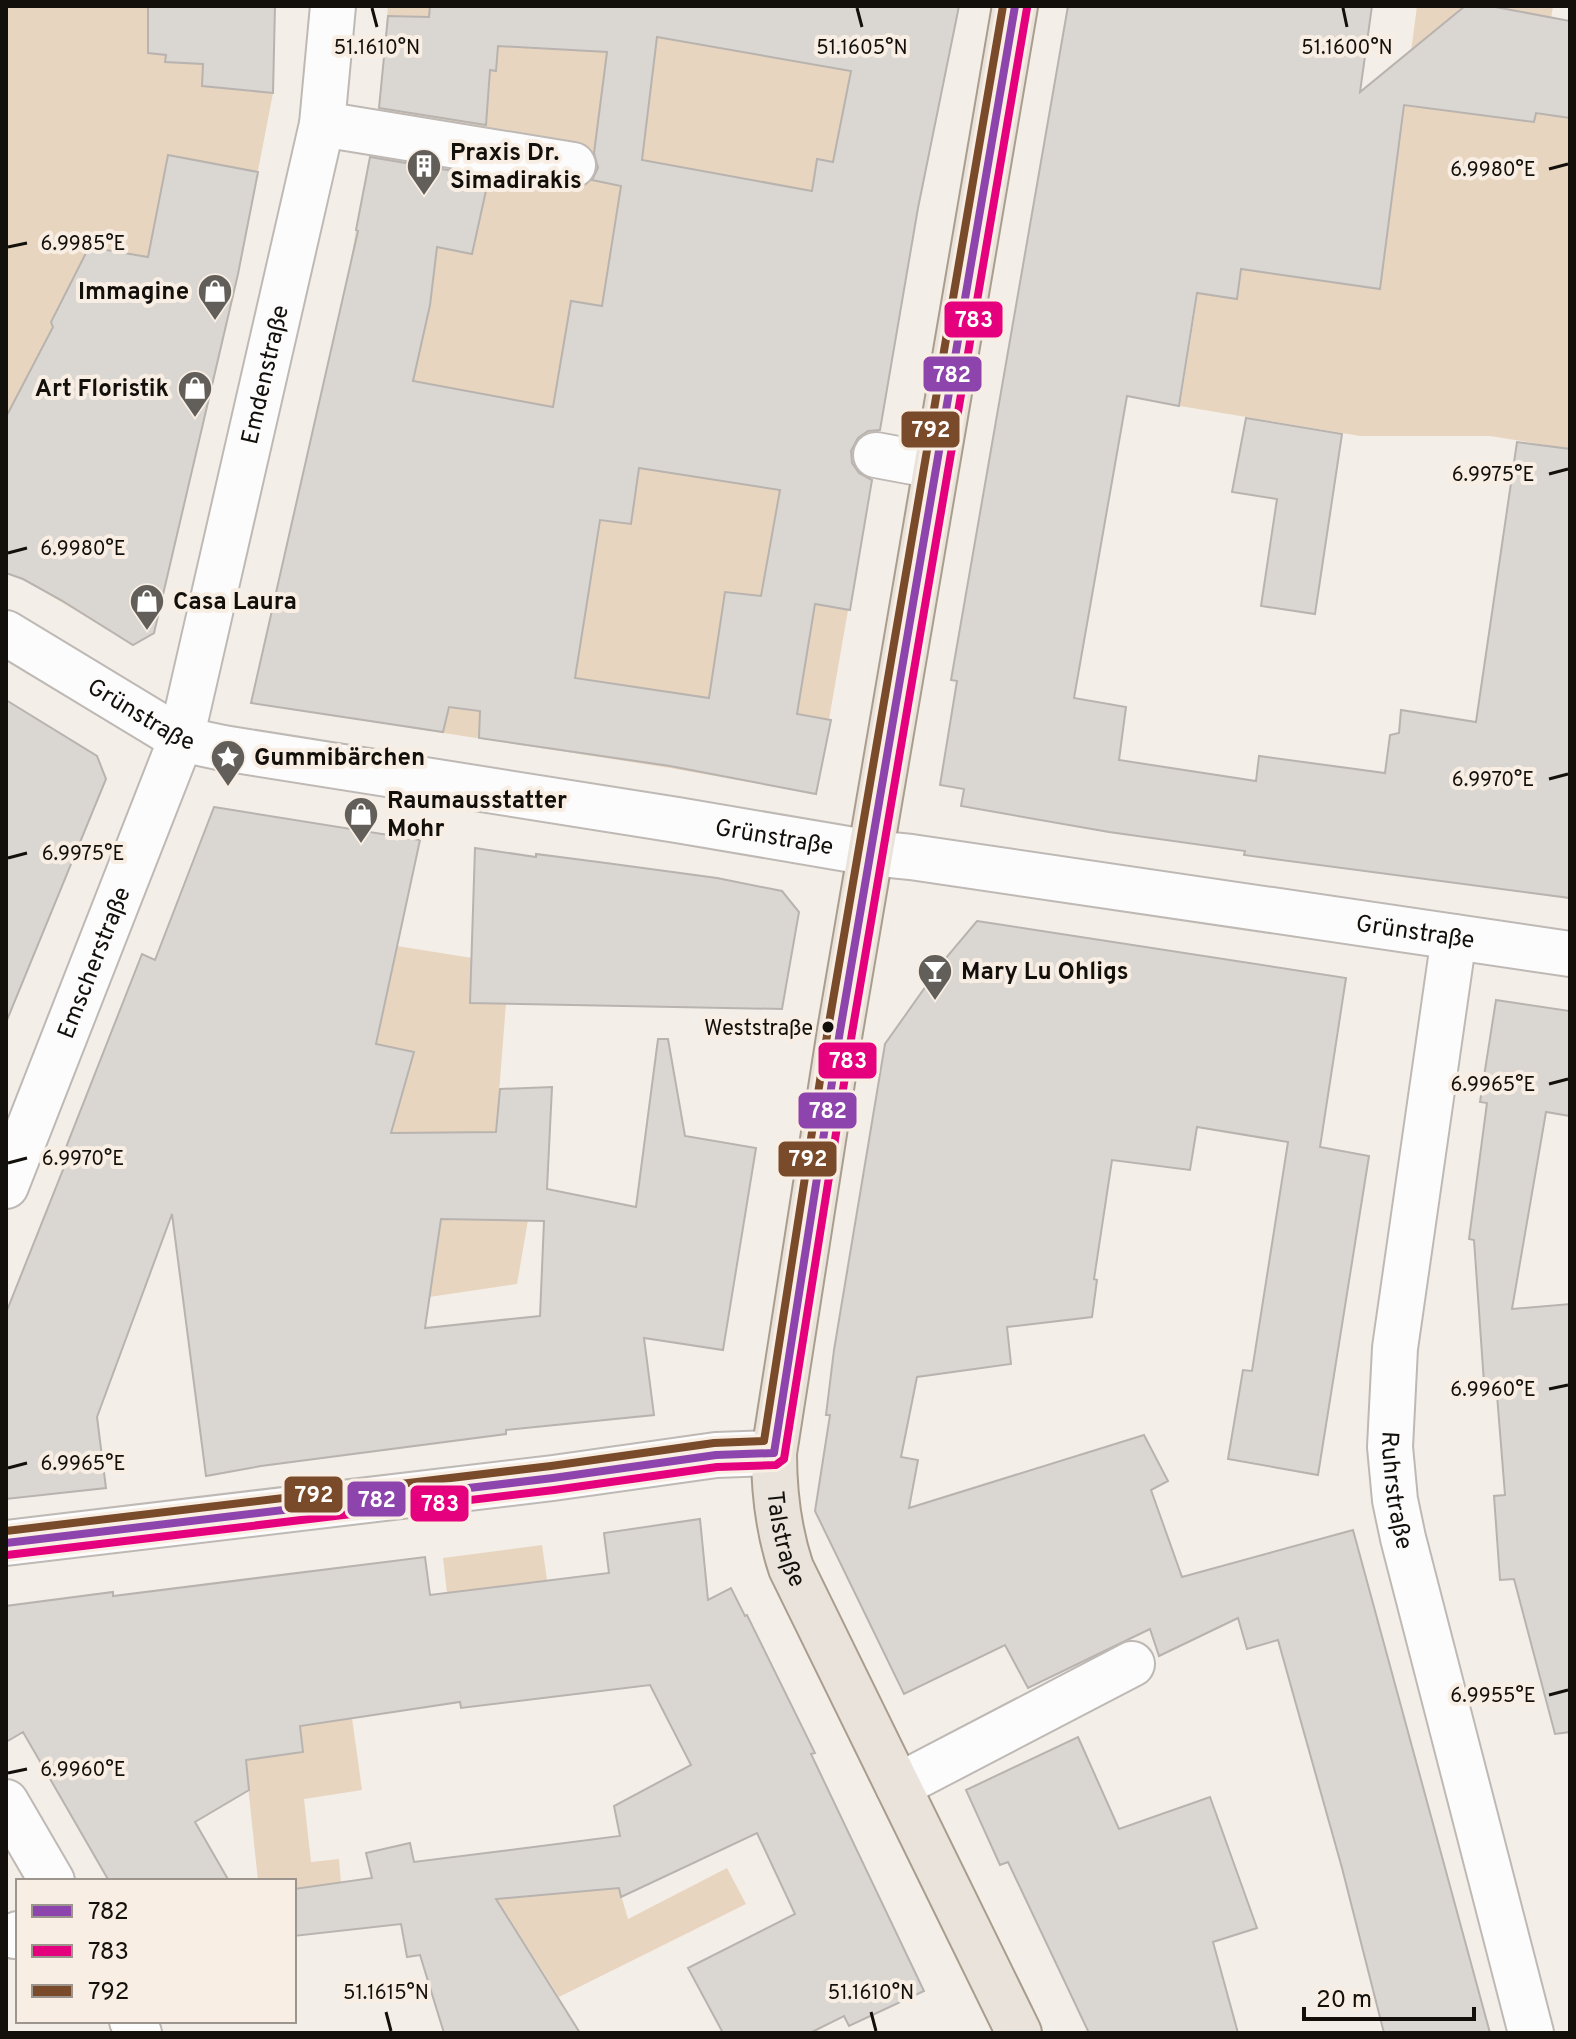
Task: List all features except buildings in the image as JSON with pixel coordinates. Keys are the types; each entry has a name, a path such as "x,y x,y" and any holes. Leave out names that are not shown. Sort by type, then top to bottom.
{"main road":[{"name":"Talstraße","path":"1015,6 840,1031 774,1453 777,1517 791,1568 1019,2033"}],"street":[{"name":"Emdenstraße","path":"181,739 322,124 333,6"},
{"path":"322,124 573,165"},
{"path":"876,455 935,466"},
{"name":"Grünstraße","path":"6,633 181,739 238,751 871,853 1570,954"},
{"name":"Emscherstraße","path":"6,1186 181,739"},
{"name":"Ruhrstraße","path":"1454,937 1403,1279 1395,1348 1390,1447 1395,1500 1403,1538 1531,2033"},
{"path":"6,1543 553,1478 716,1455 774,1453"},
{"path":"898,1786 1132,1664"},
{"path":"6,1802 51,1879"}],"shaded area":[{"path":"6,6 275,6 273,93 238,274 154,633 133,645 6,569"},
{"path":"388,6 959,6 918,208 816,794 670,768 263,705 255,690 346,285 380,101"},
{"path":"1417,6 1553,6 1536,112 1570,118 1570,449 1490,436 1360,436 1180,406 1198,293 1241,269 1380,289"},
{"path":"397,946 472,958 506,1003 496,1132 355,1134 413,1052 376,1044"},
{"path":"441,1219 528,1220 517,1284 429,1297"},
{"path":"542,1545 547,1580 447,1593 443,1558"},
{"path":"238,1690 268,1724 272,1756 303,1752 300,1726 352,1718 362,1790 304,1799 311,1862 339,1859 341,1883 296,1889 296,1879 258,1879"},
{"path":"727,1868 746,1904 559,1997 497,1899 619,1888 628,1919"}],"transit line":[{"name":"792","path":"6,1531 551,1466 714,1443 764,1441 828,1029 1003,6"},
{"name":"782","path":"6,1543 553,1478 716,1455 774,1453 840,1031 1015,6"},
{"name":"783","path":"7,1555 554,1490 717,1467 776,1465 784,1459 852,1033 1027,8"}],"place":[{"name":"Praxis Dr. Simadirakis","path":"424,197"},
{"name":"Immagine","path":"215,322"},
{"name":"Art Floristik","path":"195,419"},
{"name":"Casa Laura","path":"147,632"},
{"name":"Gummibärchen","path":"228,788"},
{"name":"Raumausstatter Mohr","path":"361,845"},
{"name":"Mary Lu Ohligs","path":"935,1002"},
{"name":"Weststraße","path":"828,1027"}]}
